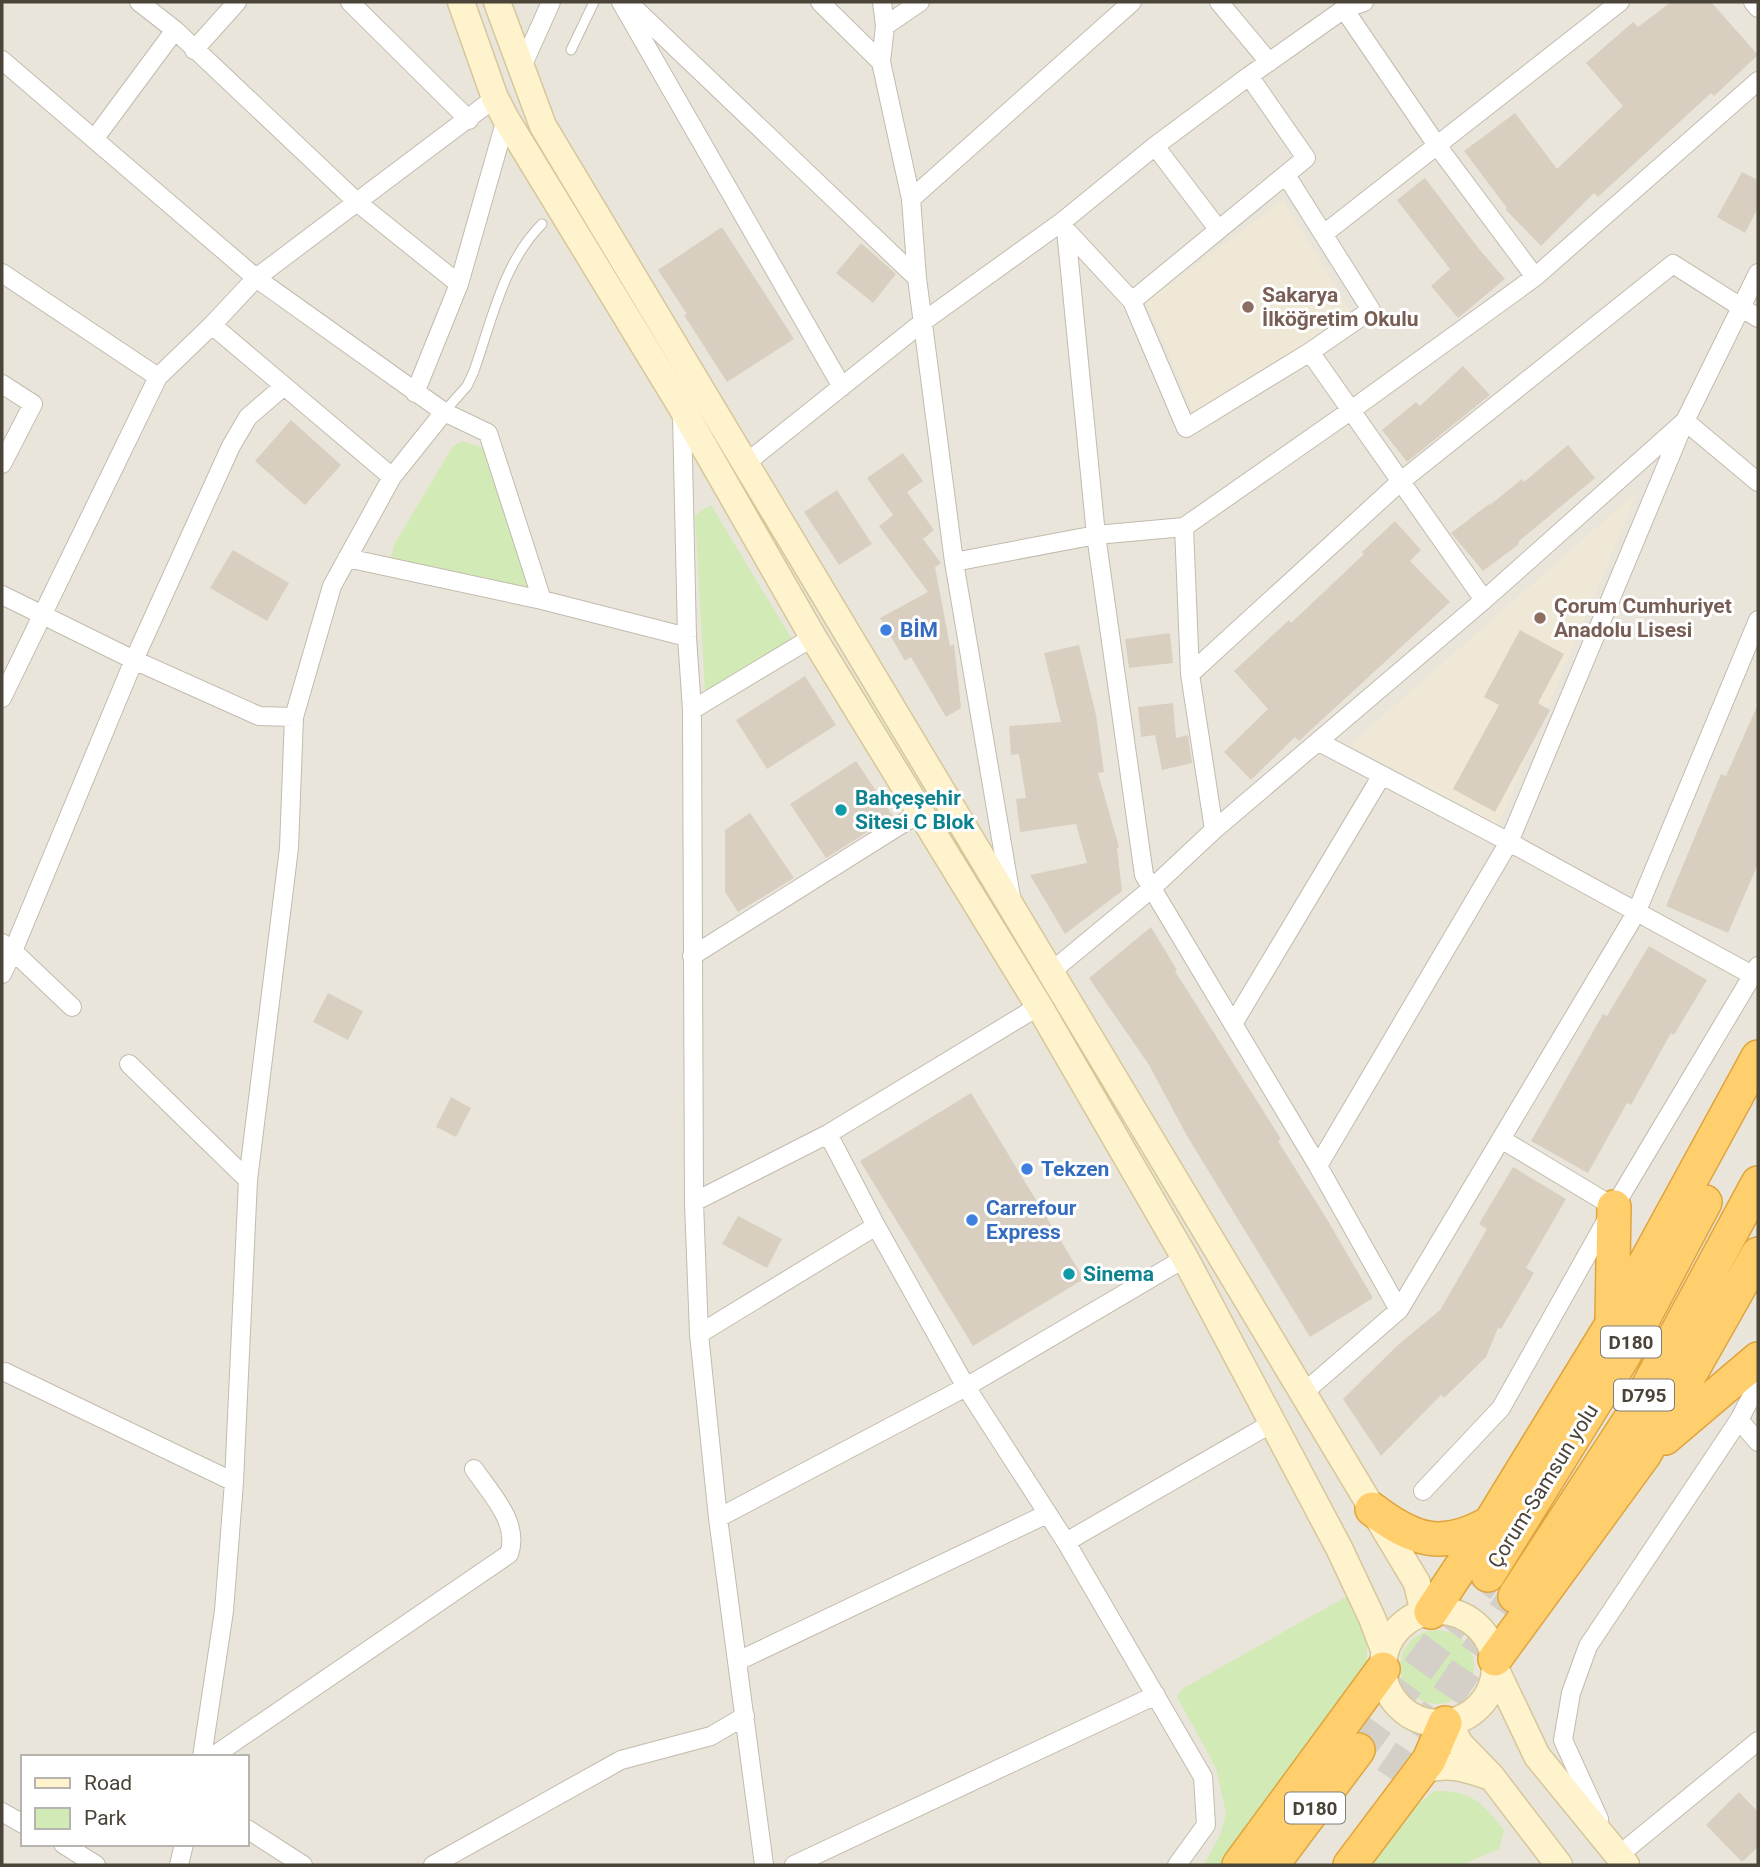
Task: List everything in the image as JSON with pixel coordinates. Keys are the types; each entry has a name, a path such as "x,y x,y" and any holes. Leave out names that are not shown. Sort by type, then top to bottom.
{"highway":[{"path":"1428,1613 1490,1523 1612,1324 1758,1057"},
{"name":"Çorum-Samsun yolu","path":"1488,1575 1623,1357 1758,1101"},
{"name":"Çorum-Samsun yolu","path":"1514,1598 1631,1418 1758,1183"},
{"path":"1612,1324 1614,1207"},
{"path":"1495,1664 1644,1455 1758,1254"},
{"path":"1644,1455 1758,1359"},
{"path":"1372,1509 1398,1528 1440,1541 1472,1533 1490,1523"},
{"path":"1239,1865 1384,1661"},
{"path":"1350,1865 1429,1760 1447,1723"},
{"name":"D180","path":"1272,1865 1358,1750"},
{"path":"1325,1865 1391,1779"}],"main road":[{"path":"461,2 500,109 682,408 813,636 1033,997 1185,1258 1339,1548 1372,1618 1384,1661 1386,1688 1396,1704 1411,1717 1429,1723 1447,1723 1463,1718 1486,1698 1493,1684 1495,1664"},
{"path":"497,2 543,126 1417,1583 1428,1613"},
{"path":"1033,997 1058,982"},
{"path":"1384,1661 1391,1637 1402,1625 1428,1613 1445,1611 1472,1622 1483,1632 1491,1645 1495,1664 1537,1756 1623,1860"},
{"path":"1447,1723 1460,1744 1491,1776 1559,1865"},
{"path":"1422,1770 1442,1765 1457,1766 1491,1776"}],"street":[{"path":"139,2 175,30 358,203 459,284"},
{"path":"194,50 237,2"},
{"path":"350,2 469,120"},
{"path":"521,69 551,2"},
{"path":"621,2 842,387"},
{"path":"628,2 917,278"},
{"path":"820,2 881,62"},
{"path":"882,2 884,26 881,62 911,199 917,278 954,562 1013,909"},
{"path":"884,26 920,2"},
{"path":"911,199 1132,2"},
{"path":"1219,2 1269,62"},
{"path":"746,463 924,321 1064,225 1155,146 1346,5 1364,2"},
{"path":"1325,233 1620,2"},
{"path":"1753,2 1758,8"},
{"path":"1346,5 1436,144 1535,277"},
{"path":"95,138 175,30"},
{"path":"5,68 95,138 256,278 415,393 444,412 488,433 542,600"},
{"path":"1132,301 1306,158 1249,76"},
{"path":"954,562 1096,535 1184,527 1535,277 1758,81"},
{"path":"2,698 158,377 256,278 469,120 500,109"},
{"path":"415,393 459,284 500,109"},
{"path":"1155,146 1218,229"},
{"path":"1064,225 1132,301 1186,428 1310,352 1371,310 1286,175"},
{"path":"1064,225 1096,535 1144,875 1318,1166 1399,1310"},
{"path":"1190,674 1400,482 1673,264 1758,318"},
{"path":"2,273 158,377"},
{"path":"1318,1166 1509,842 1685,421 1758,273"},
{"path":"212,325 392,477"},
{"path":"1310,352 1484,600"},
{"path":"2,384 33,404 2,464"},
{"path":"2,974 8,947 231,446 248,417 283,387"},
{"path":"682,408 687,636 692,710 694,1202 699,1334 719,1518 764,1865"},
{"path":"202,1755 224,1611 234,1482 248,1180 289,848 294,717 332,586 392,477 444,412"},
{"path":"1685,421 1758,482"},
{"path":"1058,982 1214,830 1484,600 1685,421"},
{"path":"1184,527 1190,674 1214,830"},
{"path":"347,558 542,600 687,636"},
{"path":"2,595 134,660 259,716 294,717"},
{"path":"1302,1395 1399,1310 1636,912 1758,620"},
{"path":"692,710 813,636"},
{"path":"1320,742 1636,912 1756,971 1614,1207 1501,1408 1423,1491"},
{"path":"1233,1024 1382,775"},
{"path":"692,956 921,812"},
{"path":"8,947 72,1007"},
{"path":"694,1202 828,1134 1033,997"},
{"path":"129,1064 248,1180"},
{"path":"828,1134 966,1387 1066,1542 1203,1777 1206,1825 1177,1865"},
{"path":"1501,1139 1614,1207"},
{"path":"699,1334 876,1226"},
{"path":"719,1518 966,1387 1185,1258"},
{"path":"5,1372 234,1482"},
{"path":"1758,1384 1739,1420 1588,1646 1571,1693 1563,1740 1589,1800 1623,1860 1758,1741"},
{"path":"1739,1420 1758,1442"},
{"path":"1066,1542 1272,1423"},
{"path":"215,1755 509,1554 513,1542 508,1520 474,1469"},
{"path":"738,1661 1047,1514"},
{"path":"794,1865 1156,1695"},
{"path":"432,1865 621,1760 710,1736 745,1716"},
{"path":"2,1812 21,1823"},
{"path":"248,1830 303,1865"},
{"path":"66,1846 96,1865"},
{"path":"179,1865 184,1846"}],"lane":[{"path":"571,50 594,2"},
{"path":"444,412 467,386 474,371 512,262 526,240 542,224"}],"shaded area":[{"path":"2,2 1758,2 1758,1865 2,1865"},
{"name":"Sakarya İlköğretim Okulu","path":"1283,200 1351,313 1196,418 1146,302"},
{"name":"Çorum Cumhuriyet Anadolu Lisesi","path":"1638,491 1498,825 1350,745"}],"green space":[{"path":"462,441 483,448 528,580 528,588 390,560 394,545 453,446"},
{"path":"711,505 793,641 705,692 695,515"},
{"path":"1351,1594 1367,1642 1367,1660 1352,1689 1225,1865 1204,1865 1221,1833 1226,1813 1216,1768 1177,1697 1182,1689"},
{"path":"1437,1630 1458,1636 1468,1646 1474,1667 1468,1688 1458,1698 1437,1704 1416,1698 1406,1688 1400,1667 1406,1646 1416,1636"},
{"path":"1434,1791 1458,1793 1482,1805 1504,1830 1499,1849 1461,1865 1367,1865 1402,1818"}],"building":[{"path":"1671,2 1711,2 1758,55 1714,96 1711,93 1598,197 1594,193 1541,246 1505,209 1507,208 1464,151 1515,113 1557,169 1623,106 1586,63 1633,22 1638,27"},
{"path":"1742,172 1758,180 1758,208 1745,233 1717,217"},
{"path":"1425,178 1505,279 1458,318 1431,286 1450,269 1397,200"},
{"path":"722,227 794,339 727,382 658,270"},
{"path":"861,243 896,274 873,303 836,273"},
{"path":"1463,366 1490,395 1407,462 1382,430 1416,402 1420,406"},
{"path":"291,420 341,465 305,505 255,461"},
{"path":"1568,445 1595,478 1518,542 1519,544 1483,571 1451,533 1522,479 1524,482"},
{"path":"903,453 923,481 907,492 934,530 923,539 941,563 935,567 950,646 954,644 961,708 946,717 911,657 905,661 880,618 928,592 879,526 893,515 867,478"},
{"path":"837,490 872,544 839,565 804,512"},
{"path":"1395,521 1421,550 1410,561 1450,602 1299,741 1295,737 1251,780 1224,752 1268,709 1234,671 1289,620 1291,623"},
{"path":"233,550 289,583 267,621 210,588"},
{"path":"1520,630 1564,654 1538,703 1550,710 1495,812 1453,789 1499,705 1484,697"},
{"path":"1170,633 1173,663 1129,668 1125,639"},
{"path":"1079,645 1096,715 1104,772 1098,773 1119,847 1122,891 1065,934 1030,875 1087,863 1076,824 1020,832 1016,799 1026,798 1019,754 1011,755 1009,726 1061,722 1044,653"},
{"path":"805,676 836,725 767,769 736,720"},
{"path":"1173,703 1176,738 1188,735 1192,763 1162,770 1155,735 1141,737 1138,707"},
{"path":"1758,704 1758,864 1728,933 1666,906 1721,774 1726,776"},
{"name":"Bahçeşehir Sitesi C Blok","path":"856,761 893,816 826,858 790,804"},
{"path":"750,813 794,878 738,912 725,892 725,830"},
{"path":"1151,927 1177,970 1175,971 1281,1139 1278,1141 1373,1298 1310,1337 1187,1136 1149,1065 1089,978"},
{"path":"1649,946 1707,980 1674,1035 1671,1033 1631,1105 1627,1103 1588,1173 1531,1141 1603,1014 1607,1016"},
{"path":"328,993 363,1011 348,1040 313,1022"},
{"name":"Carrefour Express","path":"971,1093 1084,1279 973,1346 860,1161"},
{"path":"451,1097 471,1108 456,1137 436,1127"},
{"path":"1513,1167 1566,1199 1526,1268 1534,1273 1501,1329 1498,1328 1486,1357 1444,1398 1441,1395 1381,1456 1343,1399 1398,1345 1440,1310 1487,1229 1479,1224"},
{"path":"738,1216 782,1239 767,1268 722,1244"},
{"path":"1739,1792 1758,1812 1758,1847 1742,1862 1706,1825"}],"tunnel":[{"path":"1358,1750 1488,1575"},
{"path":"1391,1779 1514,1598"}],"place":[{"name":"Sakarya İlköğretim Okulu","path":"1248,307"},
{"name":"Çorum Cumhuriyet Anadolu Lisesi","path":"1540,618"},
{"name":"BİM","path":"886,630"},
{"name":"Bahçeşehir Sitesi C Blok","path":"841,810"},
{"name":"Tekzen","path":"1027,1169"},
{"name":"Carrefour Express","path":"972,1220"},
{"name":"Sinema","path":"1069,1274"}]}
